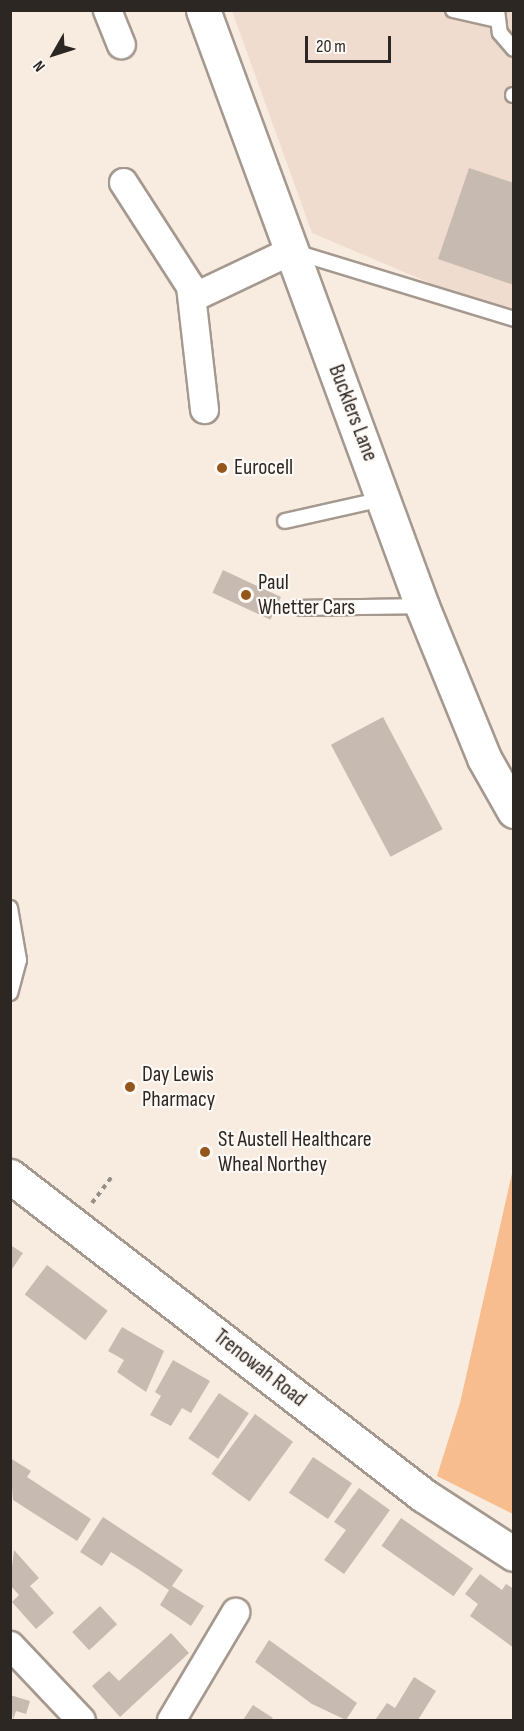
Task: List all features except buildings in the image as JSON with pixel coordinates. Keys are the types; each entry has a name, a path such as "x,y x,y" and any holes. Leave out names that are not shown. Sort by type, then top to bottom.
{"street":[{"name":"Bucklers Lane","path":"203,10 290,251 385,498 422,606 484,758 513,811"},
{"path":"100,13 121,44"},
{"path":"123,182 193,297 204,410"},
{"path":"193,297 290,251"},
{"name":"Trenowah Road","path":"10,1176 423,1495 513,1554"},
{"path":"171,1720 235,1612"},
{"path":"10,1645 81,1720"}],"lane":[{"path":"453,10 497,15 513,49"},
{"path":"290,251 513,319"},
{"path":"285,521 385,498"},
{"path":"301,608 422,606"},
{"path":"10,908 19,960 10,993"}],"path":[{"path":"94,1200 112,1176"}],"shaded area":[{"path":"232,11 513,11 513,318 312,233"},
{"path":"513,1169 514,1514 437,1476 460,1403"}],"place":[{"name":"Eurocell","path":"222,468"},
{"name":"Paul Whetter Cars","path":"246,595"},
{"name":"Day Lewis Pharmacy","path":"130,1087"},
{"name":"St Austell Healthcare Wheal Northey","path":"205,1152"}]}
